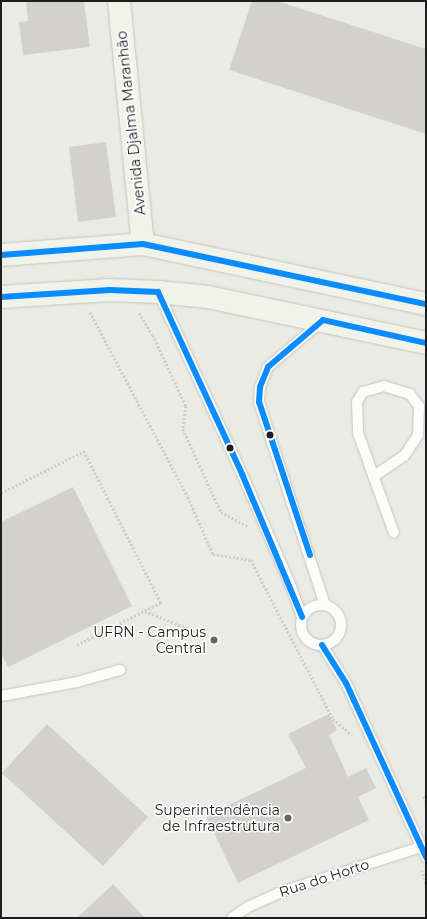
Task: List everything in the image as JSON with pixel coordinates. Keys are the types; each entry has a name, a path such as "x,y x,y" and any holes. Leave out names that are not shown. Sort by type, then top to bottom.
{"main road":[{"name":"Avenida Djalma Maranhão","path":"119,1 143,244"},
{"path":"1,255 143,244 426,304"},
{"path":"1,297 110,290 158,292 208,297 426,343"}],"lane":[{"path":"158,292 245,481 290,584 302,617"},
{"path":"322,320 268,367 260,387 259,402 325,605"},
{"path":"374,476 404,456 418,435 419,406 410,394 384,386 362,392 357,402 358,433 394,532"},
{"path":"325,605 333,608 341,624 334,640 322,645 309,641 303,634 300,626 302,617 311,607 325,605"},
{"path":"322,645 346,683 416,849 426,857"},
{"path":"1,696 77,682 120,670"},
{"name":"Rua do Horto","path":"232,918 244,915 281,892 416,849"}],"path":[{"path":"85,307 134,392 188,497 213,554 252,560 333,719 351,733 354,740"},
{"path":"137,311 142,315 154,335 186,406 183,429 221,512 251,528"},
{"path":"1,493 84,451 161,604 76,646"},
{"path":"145,611 196,632"},
{"path":"424,796 426,801"},
{"path":"416,849 418,861 426,883"}],"building":[{"path":"26,1 84,1 90,47 23,55 19,22 28,21"},
{"path":"252,1 277,1 426,49 426,134 229,70"},
{"path":"106,142 116,217 78,222 69,147"},
{"path":"73,487 132,606 8,667 1,653 1,522"},
{"name":"Superintendência de Infraestrutura","path":"329,714 337,730 329,735 348,777 366,768 376,788 358,797 369,820 238,883 206,816 306,768 288,734"},
{"path":"47,724 148,817 103,866 2,773"},
{"path":"113,884 145,918 77,918"}],"transit line":[{"path":"1,255 143,244 426,304"},
{"path":"1,297 110,290 158,292 242,474 302,617"},
{"path":"310,555 259,402 260,387 268,367 323,320 426,343"},
{"path":"322,645 346,683 426,857"}],"place":[{"name":"UFRN - Campus Central","path":"214,640"},
{"name":"Superintendência de Infraestrutura","path":"288,818"}]}
